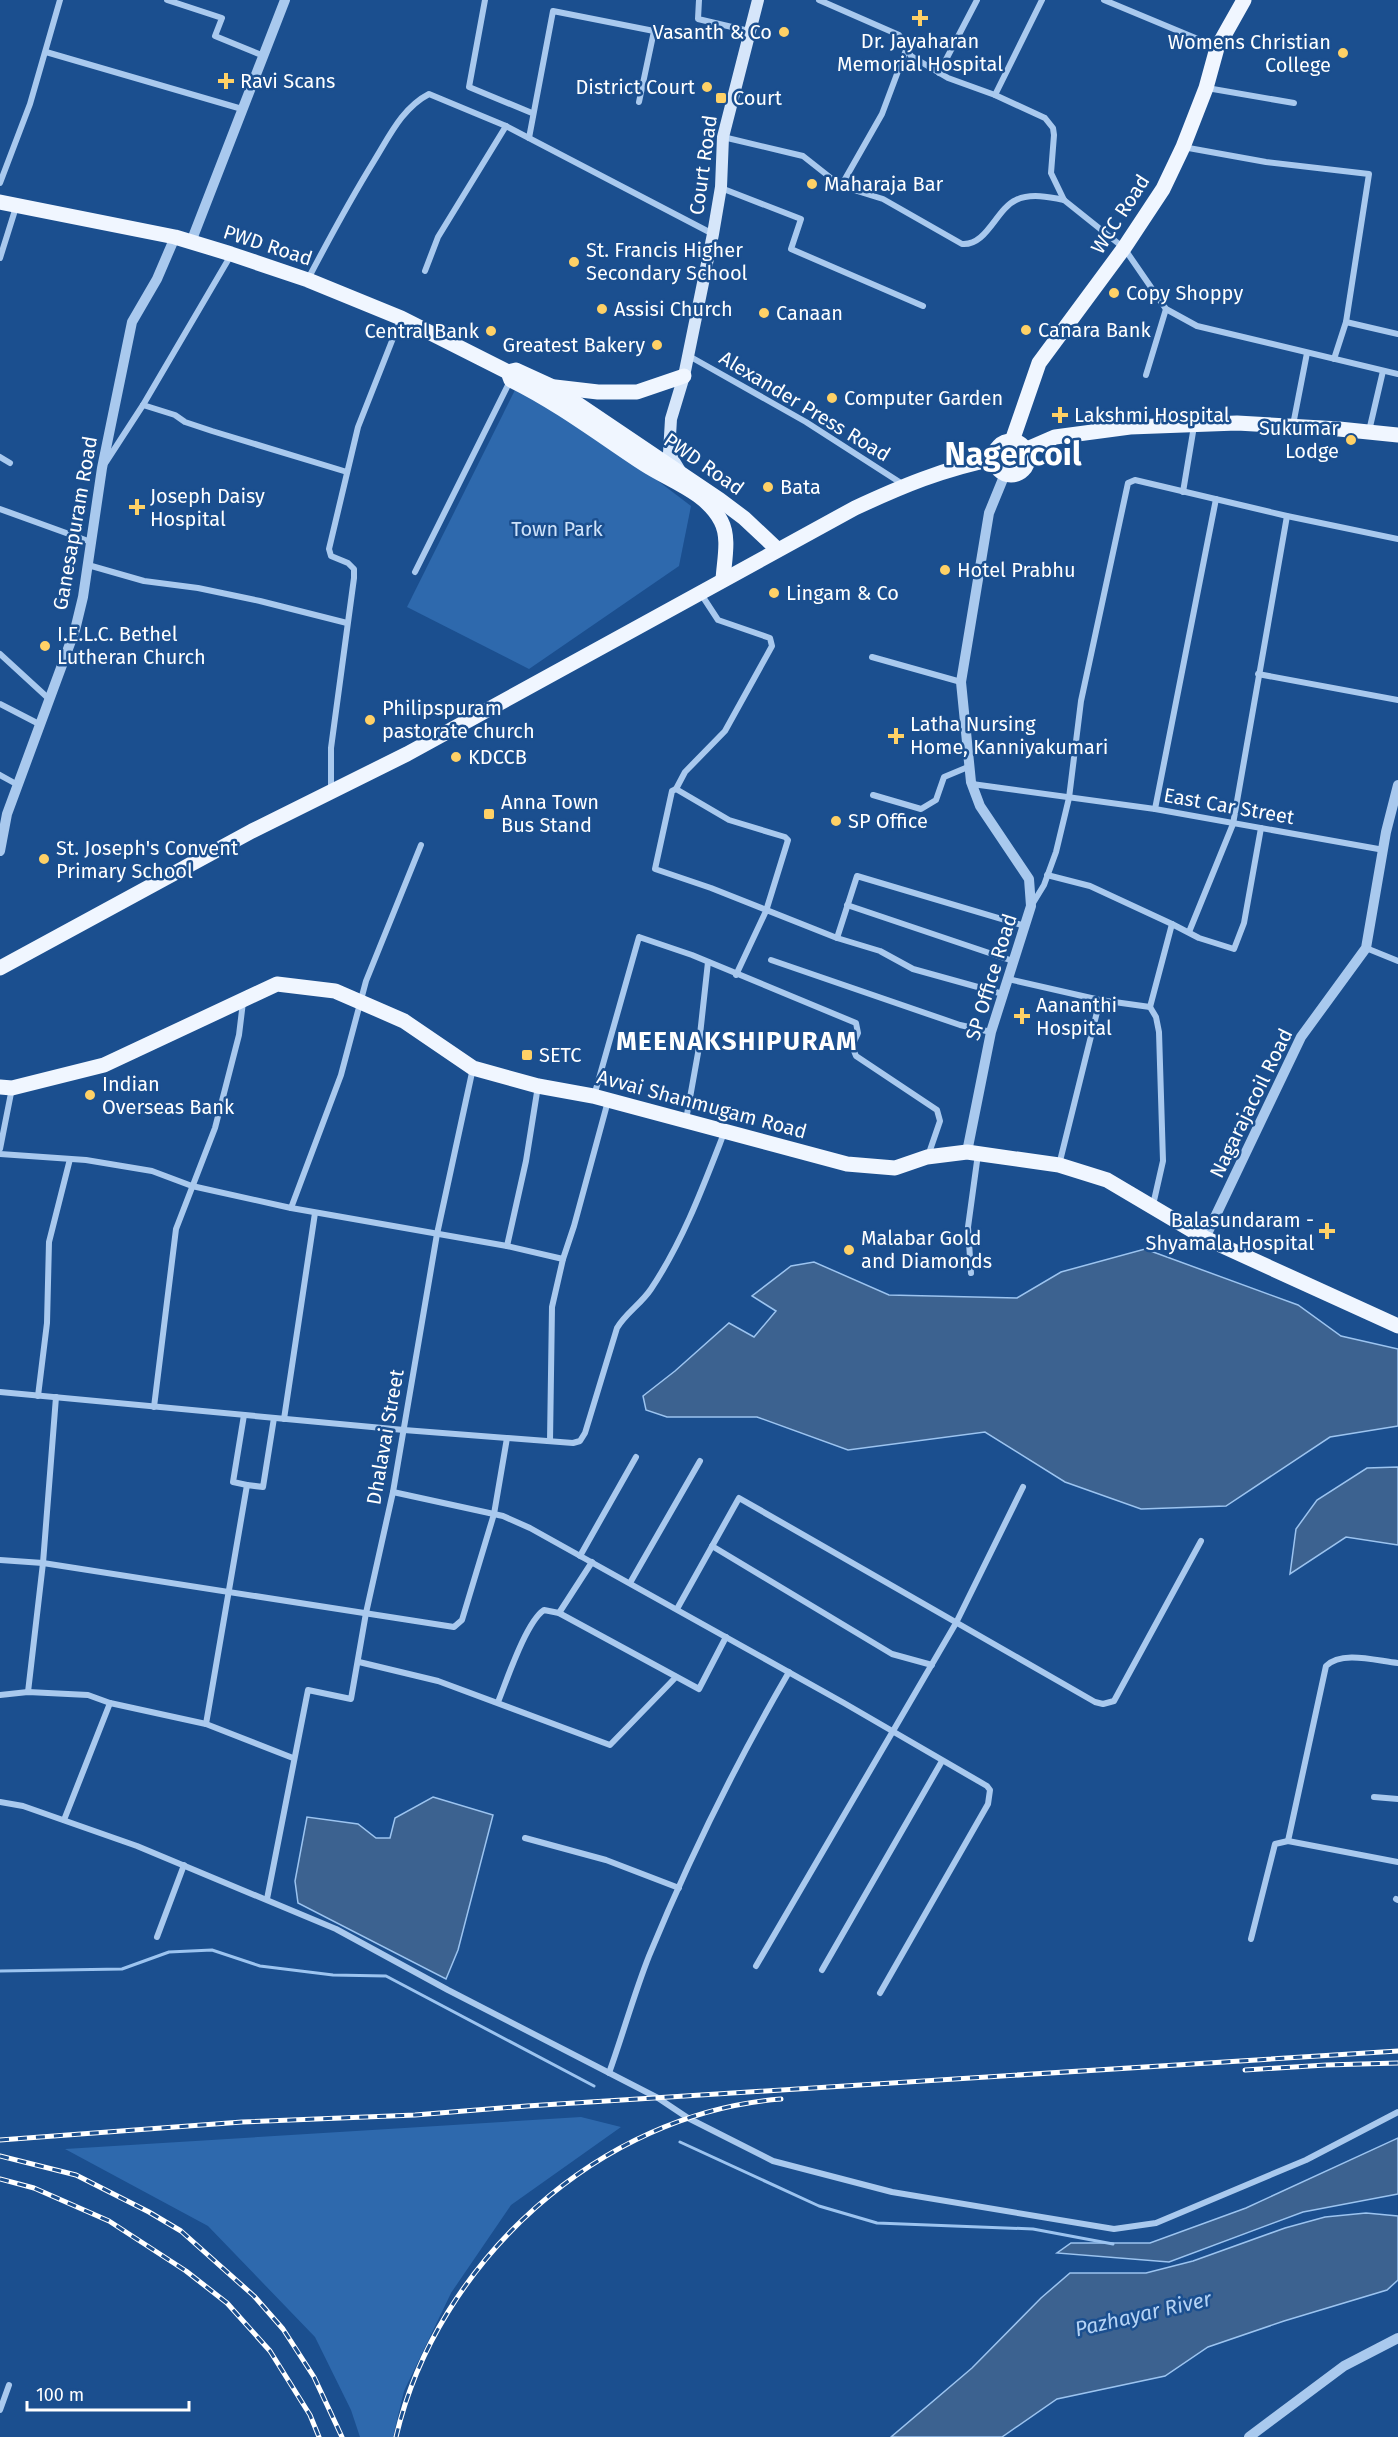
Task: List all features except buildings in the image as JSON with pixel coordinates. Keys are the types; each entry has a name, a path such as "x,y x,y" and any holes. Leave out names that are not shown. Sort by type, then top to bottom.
{"main road":[{"name":"Court Road","path":"682,474 669,453 671,419 684,376 713,234 721,187 723,137 748,31 758,0"},
{"name":"WCC Road","path":"1012,441 1040,363 1124,248 1163,189 1184,147 1206,88 1217,48 1244,0"},
{"name":"PWD Road","path":"0,202 175,237 231,254 308,280 401,318 512,374 647,466 695,493 712,508 721,520 726,534 723,580"},
{"name":"PWD Road","path":"512,374 551,386 744,518 777,549"},
{"path":"551,386 598,392 637,392 684,376"},
{"path":"1025,450 1055,437 1130,427 1237,423 1369,431 1398,435"},
{"path":"1012,441 1022,445 1028,460 1023,470 1013,475 1005,474 998,469 994,459 1001,445 1012,441"},
{"path":"0,968 252,831 407,754 855,508 904,485 966,464 994,459"},
{"name":"Avvai Shanmugam Road","path":"6,1088 104,1065 277,984 335,991 404,1021 473,1068 538,1086 601,1098 686,1120 724,1133 846,1164 895,1168 927,1157 973,1153 1059,1165 1107,1179 1154,1205 1205,1238 1398,1326"}],"street":[{"path":"0,183 30,104 60,0"},
{"path":"167,0 222,18 215,36 264,56"},
{"path":"191,242 285,0"},
{"path":"485,0 469,87 532,112"},
{"path":"699,0 698,19 748,31"},
{"path":"819,0 899,35 910,56 948,78 995,94 1045,118 1050,123 1054,135 1051,173 1064,200 1124,248 1166,309 1197,326 1398,374"},
{"path":"939,73 977,0"},
{"path":"995,94 1041,0"},
{"path":"1104,0 1217,48"},
{"path":"529,138 532,112 553,10 654,31 639,102"},
{"path":"841,186 882,114 906,50"},
{"path":"46,52 242,109"},
{"path":"1206,88 1294,103"},
{"path":"308,280 346,208 401,118 415,101 429,94 506,126 713,234"},
{"path":"425,271 438,237 506,126"},
{"path":"723,137 803,156 841,186 883,199 962,243 975,242 1018,199 1038,196 1064,200"},
{"path":"1184,147 1266,162 1369,174 1346,322 1334,359"},
{"path":"721,187 801,219 791,249 922,306"},
{"path":"0,258 17,206"},
{"name":"Ganesapuram Road","path":"0,851 3,813 18,785 48,698 75,630 92,543 102,468 132,322 156,279 175,237"},
{"path":"102,468 143,405 231,254"},
{"path":"1146,375 1166,309"},
{"path":"331,792 331,748 344,664 354,569 348,563 330,556 329,553 358,428 401,318"},
{"path":"1346,322 1398,334"},
{"path":"1292,426 1307,353"},
{"name":"Alexander Press Road","path":"688,356 806,422 904,485"},
{"path":"1369,431 1383,371"},
{"path":"415,572 512,374"},
{"path":"143,405 175,415 185,422 212,431 348,472"},
{"path":"1183,492 1194,426"},
{"path":"0,457 10,463"},
{"name":"SP Office Road","path":"973,1153 991,1032 1031,906 1029,879 980,806 972,784 968,767 961,682 989,513 1005,474"},
{"path":"1031,906 1056,852 1069,798 1081,701 1127,485 1135,480 1287,516 1398,539"},
{"path":"1155,809 1216,499"},
{"path":"0,509 92,543"},
{"path":"1189,932 1233,824 1287,516"},
{"path":"88,565 144,580 260,601 347,623"},
{"path":"701,594 718,620 770,638 772,646 725,730 686,772 676,789 672,791 655,869 711,888 837,938 880,951 913,969 1003,994"},
{"path":"0,654 48,698"},
{"path":"872,657 961,682"},
{"path":"1258,674 1398,700"},
{"path":"0,704 39,724"},
{"path":"873,795 921,809 936,800 944,777 968,767"},
{"path":"0,776 18,785"},
{"name":"East Car Street","path":"972,784 1155,809 1384,849"},
{"name":"Nagarajacoil Road","path":"1205,1238 1301,1037 1366,948 1398,785"},
{"path":"676,789 729,820 787,838 788,845 766,911 736,975"},
{"path":"1047,875 1090,886 1189,932 1234,949 1244,923 1261,828"},
{"path":"291,1209 341,1075 366,981 421,845"},
{"path":"837,938 857,876 1025,926"},
{"path":"847,905 1013,961"},
{"path":"1154,1205 1163,1152 1159,1032 1156,1017 1150,1007 1172,924"},
{"path":"550,1441 552,1307 563,1259 574,1226 639,937 708,962 856,1023 858,1033 852,1046 856,1056 937,1110 940,1121 927,1157"},
{"path":"1366,948 1398,961"},
{"path":"771,960 960,1025 991,1032"},
{"path":"686,1120 698,1053 708,962"},
{"path":"1007,979 1150,1007"},
{"path":"154,1407 176,1229 215,1128 230,1079 239,1035 243,998"},
{"path":"1059,1165 1100,999"},
{"name":"Dhalavai Street","path":"293,1758 308,1690 351,1699 366,1613 393,1492 437,1234 473,1068"},
{"path":"507,1246 526,1161 538,1086"},
{"path":"0,1149 6,1088"},
{"path":"0,1392 404,1430 573,1443 583,1437 617,1328 623,1318 650,1291 693,1215 724,1133"},
{"path":"970,1273 968,1227 973,1153"},
{"path":"0,1154 70,1159 152,1172 192,1186 291,1209 507,1246 563,1259"},
{"path":"38,1396 47,1323 49,1242 70,1159"},
{"path":"284,1419 315,1212"},
{"path":"28,1692 56,1397"},
{"path":"244,1415 232,1482 263,1487 274,1418"},
{"path":"0,1560 42,1563 449,1627 457,1625 462,1620 494,1514 507,1438"},
{"path":"580,1556 636,1457"},
{"path":"630,1583 699,1461"},
{"path":"206,1724 247,1485"},
{"path":"756,1966 956,1623 1023,1487"},
{"path":"393,1492 494,1514 530,1528 789,1672 987,1786 990,1790 988,1804 880,1994"},
{"path":"677,1609 739,1498 1095,1702 1108,1704 1114,1701 1201,1541"},
{"path":"712,1546 892,1654 932,1665"},
{"path":"559,1613 592,1562"},
{"path":"498,1702 537,1615 550,1610 699,1689 726,1637"},
{"path":"1288,1841 1326,1666 1332,1660 1343,1658 1398,1663"},
{"path":"359,1662 420,1675 610,1745 676,1677"},
{"path":"609,2073 648,1958 679,1887 750,1739 789,1672"},
{"path":"0,1695 28,1692 88,1695 110,1703 206,1724 293,1758 288,1802 267,1899"},
{"path":"64,1820 110,1703"},
{"path":"822,1970 942,1761"},
{"path":"1374,1797 1398,1799"},
{"path":"0,1802 23,1806 64,1820 184,1865 336,1929 658,2098 688,2118 773,2161 892,2192 1114,2229 1156,2223 1306,2160 1398,2112"},
{"path":"525,1838 606,1860 679,1887"},
{"path":"1251,1939 1275,1844 1288,1841 1398,1862"},
{"path":"157,1936 184,1865"},
{"path":"1249,2437 1344,2366 1398,2338"},
{"path":"0,2410 9,2385"}],"green space":[{"name":"Town Park","path":"516,388 570,414 691,506 679,566 529,669 407,607"},
{"path":"581,2117 621,2127 511,2205 451,2293 404,2391 393,2437 360,2437 351,2410 315,2337 208,2226 65,2149"}],"water":[{"path":"1145,1249 1298,1305 1341,1336 1398,1349 1398,1426 1330,1437 1226,1506 1141,1509 1065,1482 985,1432 848,1450 757,1417 667,1417 646,1410 643,1396 729,1323 754,1337 776,1311 752,1296 791,1266 814,1262 889,1295 1017,1298 1061,1272"},
{"path":"1398,1467 1398,1545 1346,1537 1290,1574 1296,1529 1317,1500 1367,1468"},
{"path":"433,1797 493,1815 458,1950 446,1979 298,1903 295,1881 307,1817 358,1824 376,1838 390,1838 395,1818"},
{"path":"1398,2138 1398,2194 1303,2212 1169,2262 1057,2253 1071,2243 1150,2243 1246,2208"},
{"name":"Pazhayar River","path":"1366,2213 1398,2216 1398,2280 1387,2290 1208,2347 1165,2376 1057,2399 1002,2437 891,2437 972,2368 1041,2298 1070,2273 1146,2273 1193,2261 1285,2228 1325,2217"}],"waterway":[{"path":"0,1971 122,1969 169,1952 212,1950 260,1966 333,1975 386,1976 594,2086"},
{"path":"680,2142 819,2206 877,2223 1033,2229 1113,2244"}],"railway":[{"path":"0,2140 242,2122 415,2115 1398,2051"},
{"path":"1245,2070 1398,2063"},
{"path":"396,2437 417,2373 448,2312 488,2256 536,2207 590,2166 650,2133 714,2110 781,2099"},
{"path":"0,2156 76,2175 181,2231 254,2296 283,2329 314,2377 342,2437"},
{"path":"0,2179 34,2188 109,2221 186,2271 227,2303 270,2351 310,2415 319,2437"}],"place":[{"name":"Dr. Jayaharan Memorial Hospital","path":"920,18"},
{"name":"Vasanth & Co","path":"784,32"},
{"name":"Womens Christian College","path":"1343,53"},
{"name":"Ravi Scans","path":"226,81"},
{"name":"District Court","path":"707,87"},
{"name":"Court","path":"721,98"},
{"name":"Maharaja Bar","path":"812,184"},
{"name":"St. Francis Higher Secondary School","path":"574,262"},
{"name":"Copy Shoppy","path":"1114,293"},
{"name":"Assisi Church","path":"602,309"},
{"name":"Canaan","path":"764,313"},
{"name":"Canara Bank","path":"1026,330"},
{"name":"Central Bank","path":"491,331"},
{"name":"Greatest Bakery","path":"657,345"},
{"name":"Computer Garden","path":"832,398"},
{"name":"Lakshmi Hospital","path":"1060,415"},
{"name":"Sukumar Lodge","path":"1351,440"},
{"name":"Bata","path":"768,487"},
{"name":"Joseph Daisy Hospital","path":"137,507"},
{"name":"Hotel Prabhu","path":"945,570"},
{"name":"Lingam & Co","path":"774,593"},
{"name":"I.E.L.C. Bethel Lutheran Church","path":"45,646"},
{"name":"Philipspuram pastorate church","path":"370,720"},
{"name":"Latha Nursing Home, Kanniyakumari","path":"896,736"},
{"name":"KDCCB","path":"456,757"},
{"name":"Anna Town Bus Stand","path":"489,814"},
{"name":"SP Office","path":"836,821"},
{"name":"St. Joseph's Convent Primary School","path":"44,859"},
{"name":"Aananthi Hospital","path":"1022,1016"},
{"name":"SETC","path":"527,1055"},
{"name":"Indian Overseas Bank","path":"90,1095"},
{"name":"Balasundaram - Shyamala Hospital","path":"1327,1231"},
{"name":"Malabar Gold and Diamonds","path":"849,1250"}],"district":[{"name":"Nagercoil","path":"1013,454"},
{"name":"MEENAKSHIPURAM","path":"737,1041"}]}
